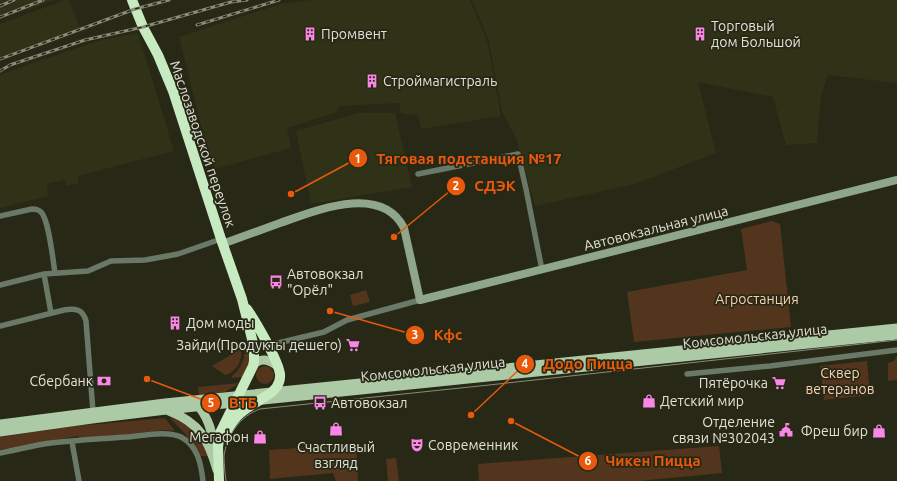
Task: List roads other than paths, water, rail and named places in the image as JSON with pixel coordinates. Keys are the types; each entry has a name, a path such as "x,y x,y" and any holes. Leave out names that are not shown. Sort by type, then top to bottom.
{"highway":[{"name":"Маслозаводской переулок","path":"132,0 173,91 221,242 242,299 254,347 251,371"},
{"name":"Маслозаводской переулок","path":"242,299 279,370"},
{"path":"272,392 278,383 279,370"},
{"path":"218,477 218,447 220,433 251,371"},
{"name":"Комсомольская улица","path":"255,397 272,392"},
{"path":"218,477 222,445 229,428 238,415 255,397"}],"main road":[{"name":"Комсомольская улица","path":"272,392 897,328"},
{"name":"Комсомольская улица","path":"0,432 92,419 199,407 255,397 897,335"},
{"path":"255,397 249,387 251,371 256,362 263,360 272,362 289,385 300,389"},
{"name":"Комсомольская улица","path":"0,424 191,400 236,400"},
{"path":"191,400 199,407 207,419 218,477"},
{"path":"166,410 187,419 197,427 210,448 218,477"}],"street":[{"path":"418,174 518,154 542,270"},
{"name":"Автовокзальная улица","path":"254,347 324,332 346,320 420,300 897,180"},
{"path":"0,284 44,274 88,271 111,261 145,260 178,254 221,242 310,213 357,203 390,210 401,220 420,300"},
{"path":"0,216 32,209 42,213 47,224 55,273"},
{"path":"44,274 51,313"},
{"path":"0,326 51,313 74,309 78,310 85,316 92,412"},
{"path":"687,374 770,366 897,350"},
{"path":"0,453 51,443 173,435 188,442 194,450 200,462 203,481"},
{"path":"72,442 79,481"}],"tram line":[{"path":"226,481 224,456 231,434 246,416 260,409 897,340"}],"railway":[{"path":"0,6 14,0"},
{"path":"0,17 43,0"},
{"path":"0,59 135,9 169,0"},
{"path":"0,71 10,65 85,40 143,27 231,2 247,0"},
{"path":"197,25 279,0"}],"place":[{"name":"Промвент","path":"310,34"},
{"name":"Торговый дом Большой","path":"700,34"},
{"name":"Строймагистраль","path":"372,81"},
{"name":"Тяговая подстанция №17","path":"291,194"},
{"name":"СДЭК","path":"394,237"},
{"name":"Автовокзал \"Орёл\"","path":"276,282"},
{"name":"Кфс","path":"330,311"},
{"name":"Дом моды","path":"175,323"},
{"name":"Зайди(Продукты дешего)","path":"353,345"},
{"name":"ВТБ","path":"147,379"},
{"name":"Сбербанк","path":"104,381"},
{"name":"Пятёрочка","path":"779,383"},
{"name":"Детский мир","path":"649,401"},
{"name":"Автовокзал","path":"320,403"},
{"name":"Додо Пицца","path":"471,415"},
{"name":"Чикен Пицца","path":"511,421"},
{"name":"Счастливый взгляд","path":"336,429"},
{"name":"Отделение связи №302043","path":"786,430"},
{"name":"Фреш бир","path":"879,431"},
{"name":"Мегафон","path":"260,437"},
{"name":"Современник","path":"417,445"}],"park label":[{"name":"Агростанция","path":"757,299"},
{"name":"Сквер ветеранов","path":"840,382"}]}
